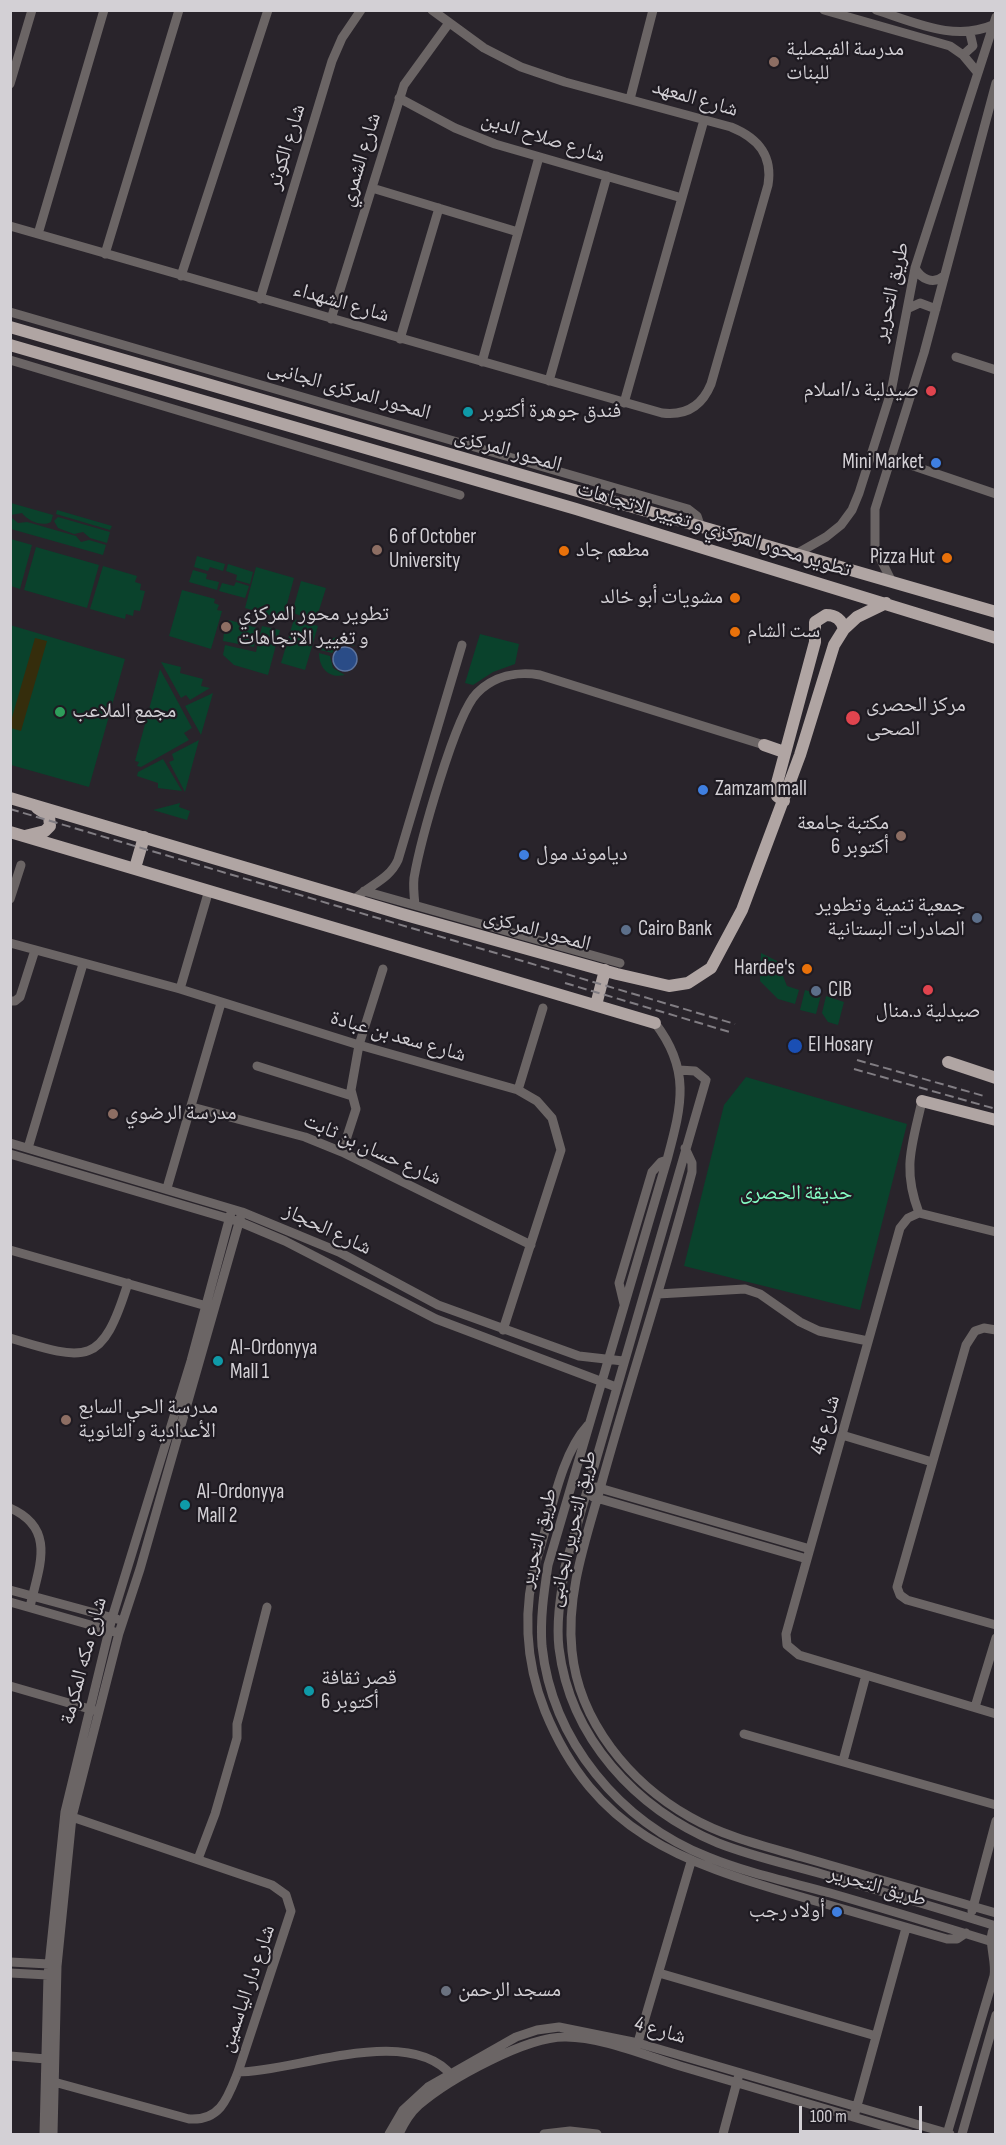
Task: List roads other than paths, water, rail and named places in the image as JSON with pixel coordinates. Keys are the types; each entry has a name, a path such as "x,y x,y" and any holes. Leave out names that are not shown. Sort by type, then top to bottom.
{"main road":[{"name":"المحور المركزى","path":"10,327 996,612"},
{"name":"تطوير محور المركزي و تغيير الاتجاهات","path":"10,345 576,508 886,603"},
{"path":"844,629 841,621 830,615 822,616 815,622 814,642 784,752 777,788 778,798 784,801 831,654 844,629 865,612 886,603 996,638"},
{"path":"764,745 784,752"},
{"name":"المحور المركزى","path":"10,798 354,900 669,986 697,980 717,960 742,910 784,801"},
{"path":"24,836 45,831 51,823 49,816 32,805"},
{"path":"10,832 655,1023"},
{"path":"135,868 144,837"},
{"path":"596,1005 605,970"},
{"path":"948,1062 996,1078"},
{"path":"922,1101 996,1120"}],"street":[{"path":"10,84 32,10"},
{"path":"38,234 104,10"},
{"path":"105,254 178,10"},
{"path":"181,276 268,10"},
{"name":"شارع الكوثر","path":"260,299 336,49 361,10"},
{"name":"شارع المعهد","path":"432,10 484,48 521,68 731,127 753,138 766,154 770,175 707,393 693,408 683,413 662,413"},
{"path":"630,99 653,10"},
{"path":"824,10 950,46 963,55 978,73"},
{"path":"876,10 951,33 970,33 994,21"},
{"name":"طريق التحرير","path":"798,553 826,537 841,525 859,493 891,392 915,267 994,21"},
{"name":"شارع الشمري","path":"331,319 399,98 411,72 449,23"},
{"path":"963,55 973,46 970,33"},
{"path":"892,582 877,554 873,522 890,458 936,309 996,83"},
{"name":"شارع صلاح الدين","path":"399,98 473,136 682,198"},
{"path":"624,403 704,120"},
{"path":"482,362 539,157"},
{"path":"549,381 608,176"},
{"path":"372,188 518,232"},
{"path":"400,339 439,208"},
{"name":"شارع الشهداء","path":"10,226 662,413"},
{"path":"915,267 919,274 929,280 944,276"},
{"path":"907,309 920,303 936,309"},
{"name":"المحور المركزى الجانبى","path":"10,312 688,509 697,516 701,528"},
{"path":"957,357 996,370"},
{"path":"10,360 460,495"},
{"path":"890,458 996,494"},
{"path":"354,900 389,875 398,860 462,645"},
{"path":"415,905 416,872 433,807 463,715 477,693 498,679 515,674 540,675 764,745"},
{"path":"10,899 21,865"},
{"path":"180,989 209,890"},
{"path":"364,891 620,963"},
{"name":"شارع سعد بن عبادة","path":"10,943 180,989 359,1045 518,1090 537,1101 552,1118 561,1150 503,1330"},
{"path":"10,1001 15,1001 20,997 34,950"},
{"path":"28,1148 83,964"},
{"path":"342,1152 357,1109 352,1096 352,1084 359,1045 383,969"},
{"path":"167,1188 221,1003"},
{"path":"518,1090 543,1008"},
{"path":"655,1023 667,1041 679,1070"},
{"path":"257,1066 352,1096"},
{"name":"طريق التحرير","path":"993,1943 707,1856 670,1838 637,1815 594,1773 571,1739 555,1702 545,1664 542,1604 548,1565 624,1304 619,1283 652,1172 661,1162 667,1160 681,1103 679,1070 695,1071 706,1080 565,1567 558,1620 559,1648 577,1716 608,1764 655,1807 696,1833 719,1843 995,1926"},
{"path":"922,1101 909,1164 912,1193 920,1213 996,1232"},
{"name":"شارع حسان بن ثابت","path":"192,1107 305,1137 342,1152 531,1245"},
{"name":"شارع الحجاز","path":"10,1143 242,1212 339,1252 438,1305 579,1356 623,1361"},
{"name":"طريق التحرير الجانبى","path":"685,1148 692,1164 692,1172 597,1498 571,1602 572,1653 577,1678 596,1725 626,1766 656,1795 710,1827 996,1913"},
{"name":"شارع الحجاز","path":"10,1154 240,1222 302,1249 436,1319 616,1387"},
{"name":"شارع مكه المكرمة","path":"44,2134 48,1976 64,1820 114,1631 112,1618 206,1305 232,1209"},
{"name":"شارع مكه المكرمة","path":"114,1631 123,1621 140,1569 242,1212"},
{"name":"شارع 45","path":"866,1675 799,1655 788,1645 786,1634 900,1228 908,1218 920,1213"},
{"path":"10,1250 216,1308"},
{"path":"10,1338 61,1353 87,1351 110,1334 128,1283"},
{"path":"658,1294 745,1288 760,1294 800,1322 819,1331 868,1341"},
{"path":"996,1330 984,1328 975,1330 966,1345 898,1579 900,1595 908,1600 996,1625"},
{"name":"طريق التحرير الجانبى","path":"590,1423 572,1447 536,1563 527,1609 530,1655 549,1720 578,1772 607,1805 653,1842 691,1862 757,1884 952,1940 966,1933"},
{"path":"842,1435 932,1462"},
{"path":"572,1486 586,1490 597,1498 808,1554"},
{"path":"586,1490 600,1488 808,1554"},
{"path":"10,1508 32,1523 42,1546 30,1607"},
{"path":"10,1590 123,1621"},
{"path":"10,1602 114,1631"},
{"path":"198,1859 215,1814 237,1737 237,1724 267,1607"},
{"path":"975,1707 996,1638"},
{"path":"843,1761 866,1675 996,1714"},
{"path":"10,1686 93,1710"},
{"name":"شارع مكه المكرمة","path":"53,2134 57,1966 72,1817 93,1710"},
{"path":"744,1734 996,1805"},
{"path":"607,1805 612,1791"},
{"name":"شارع دار الياسمين","path":"54,2082 138,2107 198,2119 216,2113 223,2107 238,2072 290,1920 290,1903 286,1895 272,1885 72,1817"},
{"path":"970,1918 996,1821"},
{"path":"637,2048 691,1862"},
{"path":"757,1884 760,1873"},
{"path":"948,2134 994,1976 995,1959 991,1934 995,1926"},
{"path":"853,2118 906,1928"},
{"path":"10,1962 50,1964"},
{"path":"10,1973 48,1976"},
{"path":"659,1973 876,2036"},
{"path":"962,2134 996,2015"},
{"name":"شارع 4","path":"389,2134 396,2119 410,2101 453,2077 522,2045 545,2038 581,2038 637,2048 738,2078 853,2118 911,2134"},
{"path":"238,2072 270,2070 318,2058 393,2051 430,2061 453,2077"},
{"path":"10,2056 46,2059"},
{"name":"شارع 4","path":"399,2134 408,2118 420,2104 453,2077"},
{"path":"723,2134 738,2078"},
{"name":"شارع 4","path":"738,2078 856,2107 948,2134"},
{"path":"544,2134 570,2131 597,2134"}],"water":[{"path":"345,647 354,650 357,659 354,668 345,671 336,668 333,659 336,650"}],"railway":[{"path":"10,809 735,1024"},
{"path":"565,983 733,1033"},
{"path":"857,1060 984,1096"},
{"path":"854,1069 996,1109"}],"place":[{"name":"مدرسة الفيصلية للبنات","path":"774,62"},
{"name":"صيدلية د/اسلام","path":"931,391"},
{"name":"فندق جوهرة أكتوبر","path":"468,412"},
{"name":"Mini Market","path":"936,463"},
{"name":"6 of October University","path":"377,550"},
{"name":"مطعم جاد","path":"564,551"},
{"name":"Pizza Hut","path":"947,558"},
{"name":"مشويات أبو خالد","path":"735,598"},
{"name":"تطوير محور المركزي و تغيير الاتجاهات","path":"226,627"},
{"name":"ست الشام","path":"735,632"},
{"name":"مجمع الملاعب","path":"60,712"},
{"name":"مركز الحصرى الصحى","path":"853,718"},
{"name":"Zamzam mall","path":"703,790"},
{"name":"مكتبة جامعة 6 أكتوبر","path":"901,836"},
{"name":"دياموند مول","path":"524,855"},
{"name":"جمعية تنمية وتطوير الصادرات البستانية","path":"977,918"},
{"name":"Cairo Bank","path":"626,930"},
{"name":"Hardee's","path":"807,969"},
{"name":"صيدلية د.منال","path":"928,990"},
{"name":"CIB","path":"816,991"},
{"name":"El Hosary","path":"795,1046"},
{"name":"مدرسة الرضوي","path":"113,1114"},
{"name":"Al-Ordonyya Mall 1","path":"218,1361"},
{"name":"مدرسة الحي السابع الأعدادية و الثانوية","path":"66,1420"},
{"name":"Al-Ordonyya Mall 2","path":"185,1505"},
{"name":"قصر ثقافة 6 أكتوبر","path":"309,1691"},
{"name":"أولاد رجب","path":"837,1912"},
{"name":"مسجد الرحمن","path":"446,1991"}],"park label":[{"name":"حديقة الحصرى","path":"796,1194"}]}
